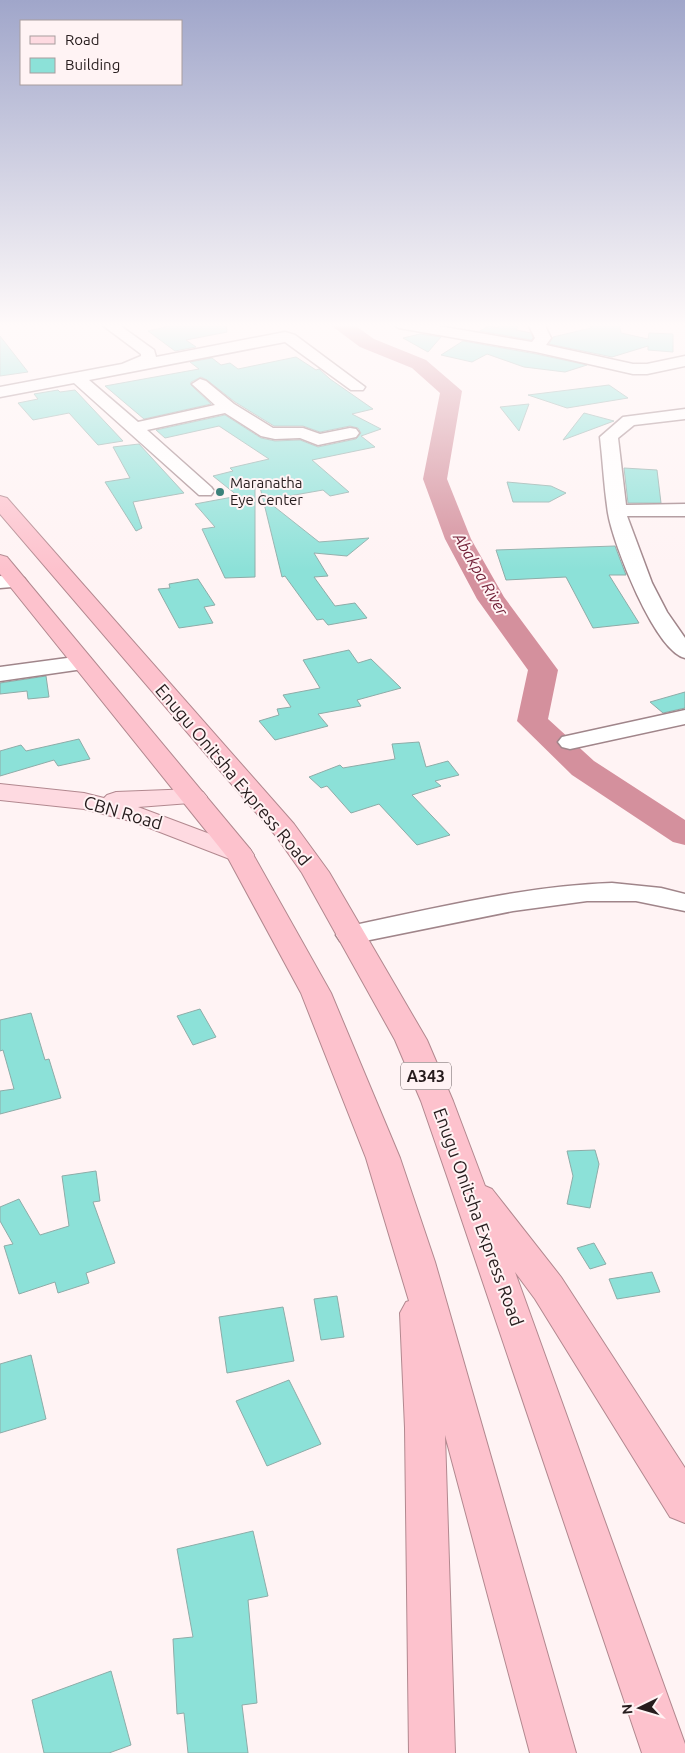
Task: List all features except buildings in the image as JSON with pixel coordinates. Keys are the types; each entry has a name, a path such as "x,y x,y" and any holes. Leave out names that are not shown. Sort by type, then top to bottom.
{"highway":[{"name":"Enugu Onitsha Express Road","path":"0,502 285,830 315,872 350,935 375,974 410,1040 437,1101 466,1179 665,1753"},
{"path":"5,575 82,663 194,797 240,856 283,930 320,1002 383,1158 417,1262 553,1753"},
{"path":"466,1179 548,1288 685,1504"},
{"path":"417,1262 425,1428 432,1753"}],"main road":[{"name":"CBN Road","path":"0,792 84,801 144,816 240,856"},
{"path":"84,801 194,797"}],"street":[{"path":"109,406 205,491"},
{"path":"134,428 228,406 267,432 275,434 299,433 322,440 350,433"},
{"path":"685,414 630,421 609,437 618,511 628,546 657,615 685,652"},
{"path":"618,511 685,510"},
{"path":"0,674 82,663"},
{"path":"570,742 685,716"},
{"path":"350,935 566,893 631,892 654,895 685,903"}],"waterway":[{"name":"Abakpa River","path":"448,406 435,479 458,539 491,599 543,670 532,721 583,768 685,835"}],"place":[{"name":"Maranatha Eye Center","path":"220,492"}]}
